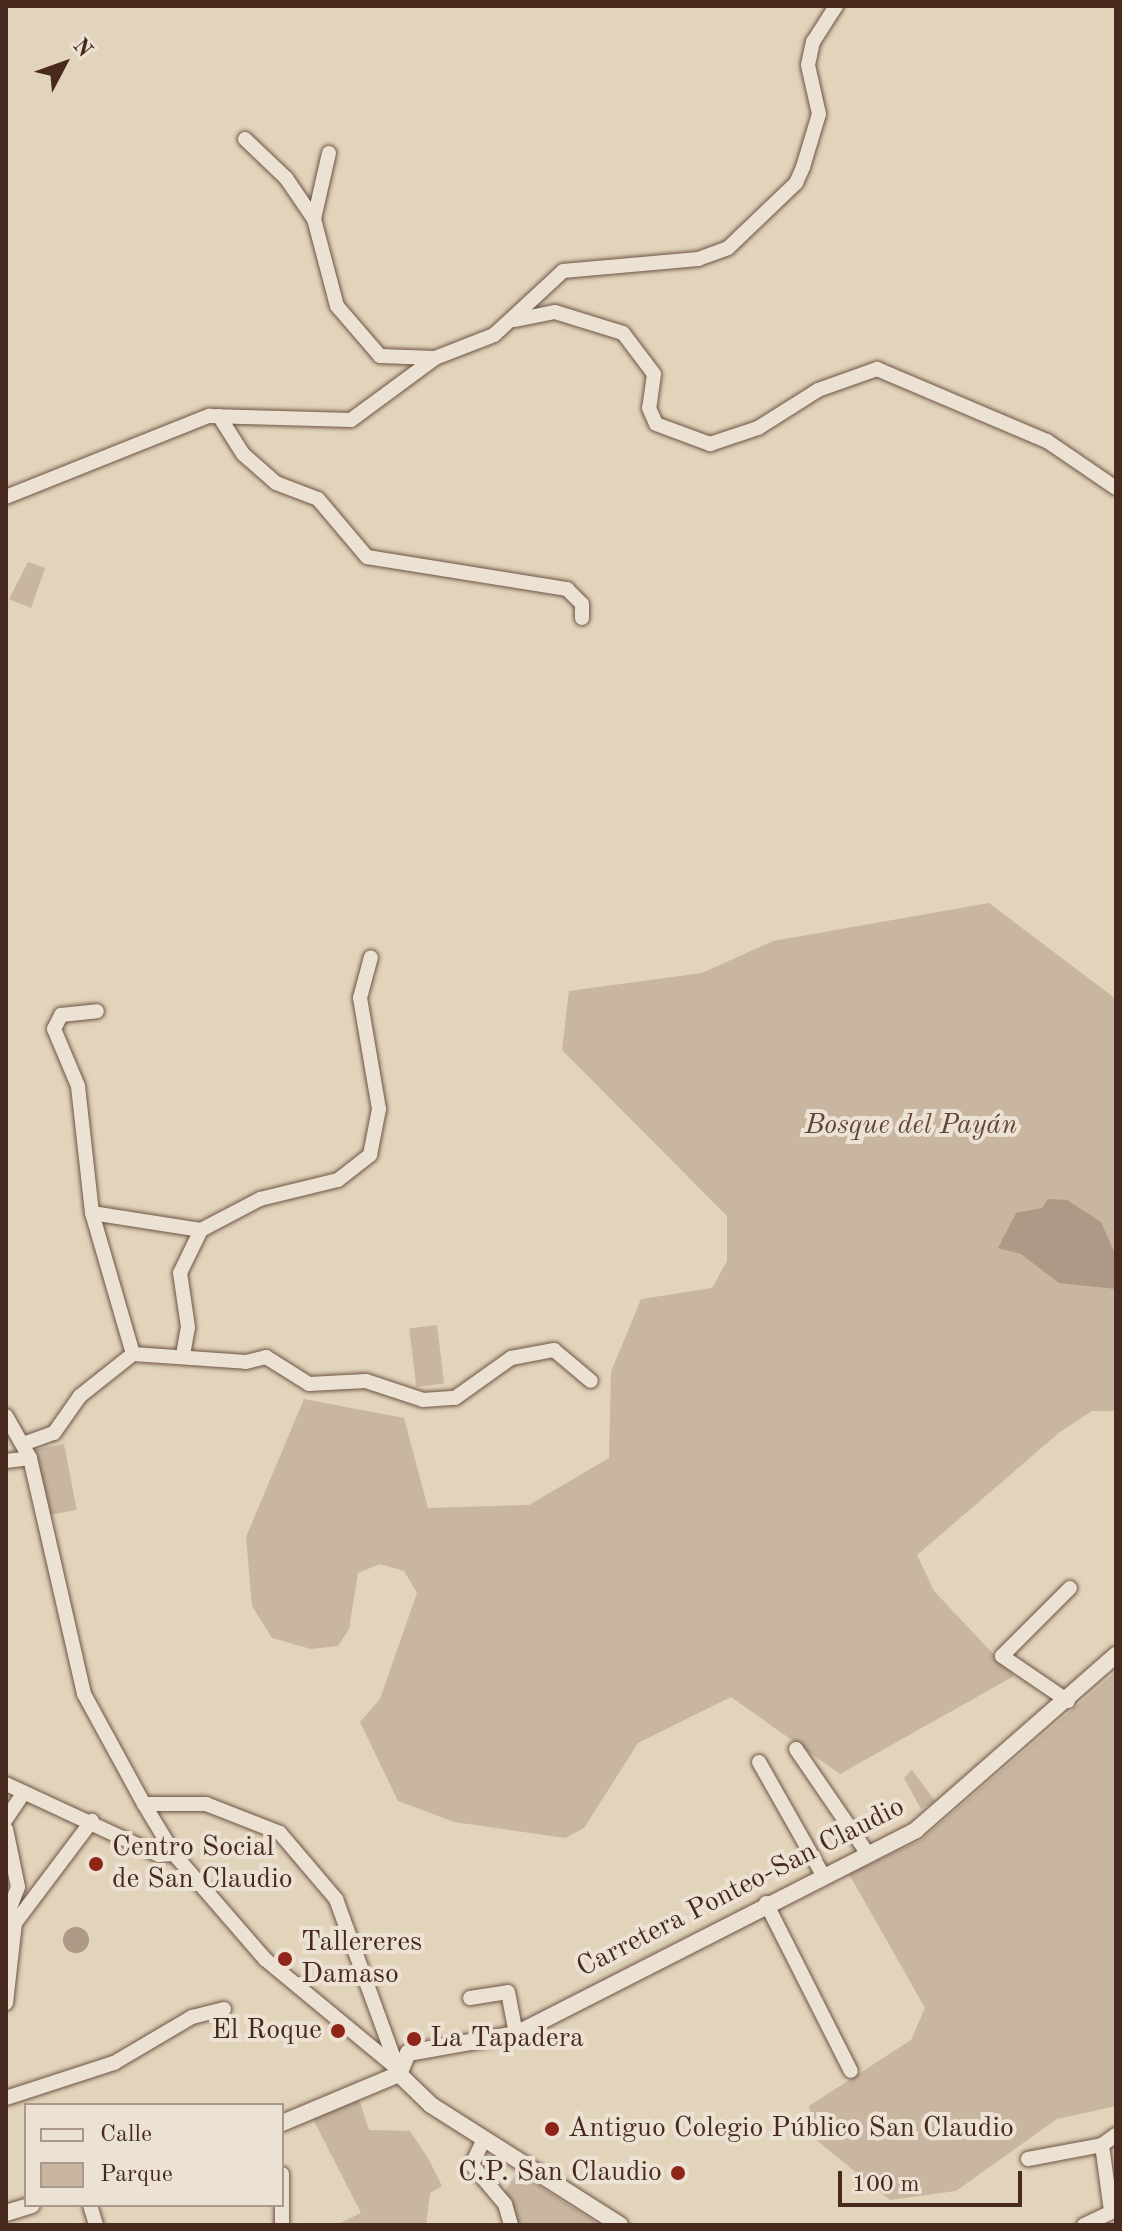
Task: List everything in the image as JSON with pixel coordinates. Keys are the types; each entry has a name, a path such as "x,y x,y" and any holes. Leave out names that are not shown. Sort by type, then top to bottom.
{"street":[{"path":"511,322 545,280 563,271 716,255 796,183 819,114 808,65 813,42 836,6"},
{"path":"245,139 286,178 314,219 330,294 375,352 391,359 435,358"},
{"path":"314,219 329,153"},
{"path":"6,497 171,428 219,416 351,420 435,358 511,322 555,312 623,333 654,374 649,408 656,424 710,444 758,428 818,390 877,369 1047,441 1116,488"},
{"path":"219,416 252,463 276,483 318,499 367,557 567,589 582,604 582,618"},
{"path":"183,1355 188,1327 180,1273 201,1230 260,1199 338,1180 370,1155 379,1109 360,998 371,957"},
{"path":"97,1011 61,1015 54,1029 78,1086 92,1213 133,1354"},
{"path":"92,1213 201,1230"},
{"path":"23,1444 54,1433 80,1396 133,1354 183,1355 246,1362 266,1357 309,1384 366,1381 423,1400 455,1398 511,1358 535,1350 554,1350 591,1381"},
{"path":"6,1416 30,1458 84,1694 174,1854 265,1959 483,2141 620,2225"},
{"path":"6,1461 30,1458"},
{"path":"1068,1701 1002,1656 1070,1588"},
{"name":"Carretera Ponteo-San Claudio","path":"399,2071 408,2053 516,2034 766,1903 916,1830 1068,1701 1116,1655"},
{"path":"796,1749 868,1854"},
{"path":"759,1762 824,1877"},
{"path":"6,1784 92,1821 159,1855 174,1854"},
{"path":"6,1796 24,1792"},
{"path":"6,1819 24,1792"},
{"path":"144,1804 206,1804 280,1833 336,1899 399,2071"},
{"path":"8,1947 15,1923 92,1821"},
{"path":"6,1829 18,1887 6,1918"},
{"path":"766,1903 851,2071"},
{"path":"6,1928 13,1981 6,2003"},
{"path":"470,1998 508,1992 516,2034"},
{"path":"6,2098 114,2063 192,2017 224,2009"},
{"path":"284,2122 399,2071"},
{"path":"1028,2159 1102,2145 1116,2135"},
{"path":"483,2141 472,2165 505,2204 511,2225"},
{"path":"1084,2225 1114,2210 1102,2145"},
{"path":"6,2213 26,2207"}],"green space":[{"path":"28,562 45,568 31,608 9,599"},
{"name":"Bosque del Payán","path":"989,903 1116,999 1116,1411 1092,1411 1060,1432 917,1555 934,1591 1014,1676 840,1774 731,1697 638,1743 584,1828 565,1838 454,1822 398,1801 360,1722 380,1699 417,1593 404,1571 380,1564 358,1573 349,1629 338,1646 311,1649 272,1638 252,1606 246,1537 304,1399 404,1418 428,1508 529,1505 609,1458 611,1372 641,1299 712,1288 727,1261 727,1216 562,1050 569,991 702,973 773,941"},
{"path":"437,1325 444,1384 416,1387 409,1328"},
{"path":"64,1444 77,1510 48,1515 36,1450"},
{"path":"1116,1672 1116,2106 1057,2119 956,2191 890,2200 815,2139 809,2106 911,2040 925,2008 849,1874 921,1840"},
{"path":"912,1770 935,1801 921,1809 904,1778"},
{"path":"359,2099 369,2130 410,2131 429,2160 442,2186 430,2193 426,2225 336,2225 361,2213 313,2119"},
{"path":"517,2172 600,2225 514,2225 503,2195"}],"shaded area":[{"path":"1048,1199 1067,1200 1101,1222 1116,1256 1116,1289 1059,1283 1021,1254 998,1248 1016,1213 1042,1208"},
{"path":"76,1927 86,1930 89,1940 86,1950 76,1953 66,1950 63,1940 66,1930"}],"place":[{"name":"Centro Social de San Claudio","path":"96,1864"},
{"name":"Tallereres Damaso","path":"285,1959"},
{"name":"El Roque","path":"338,2031"},
{"name":"La Tapadera","path":"414,2039"},
{"name":"Antiguo Colegio Público San Claudio","path":"552,2129"},
{"name":"C.P. San Claudio","path":"678,2173"}]}
